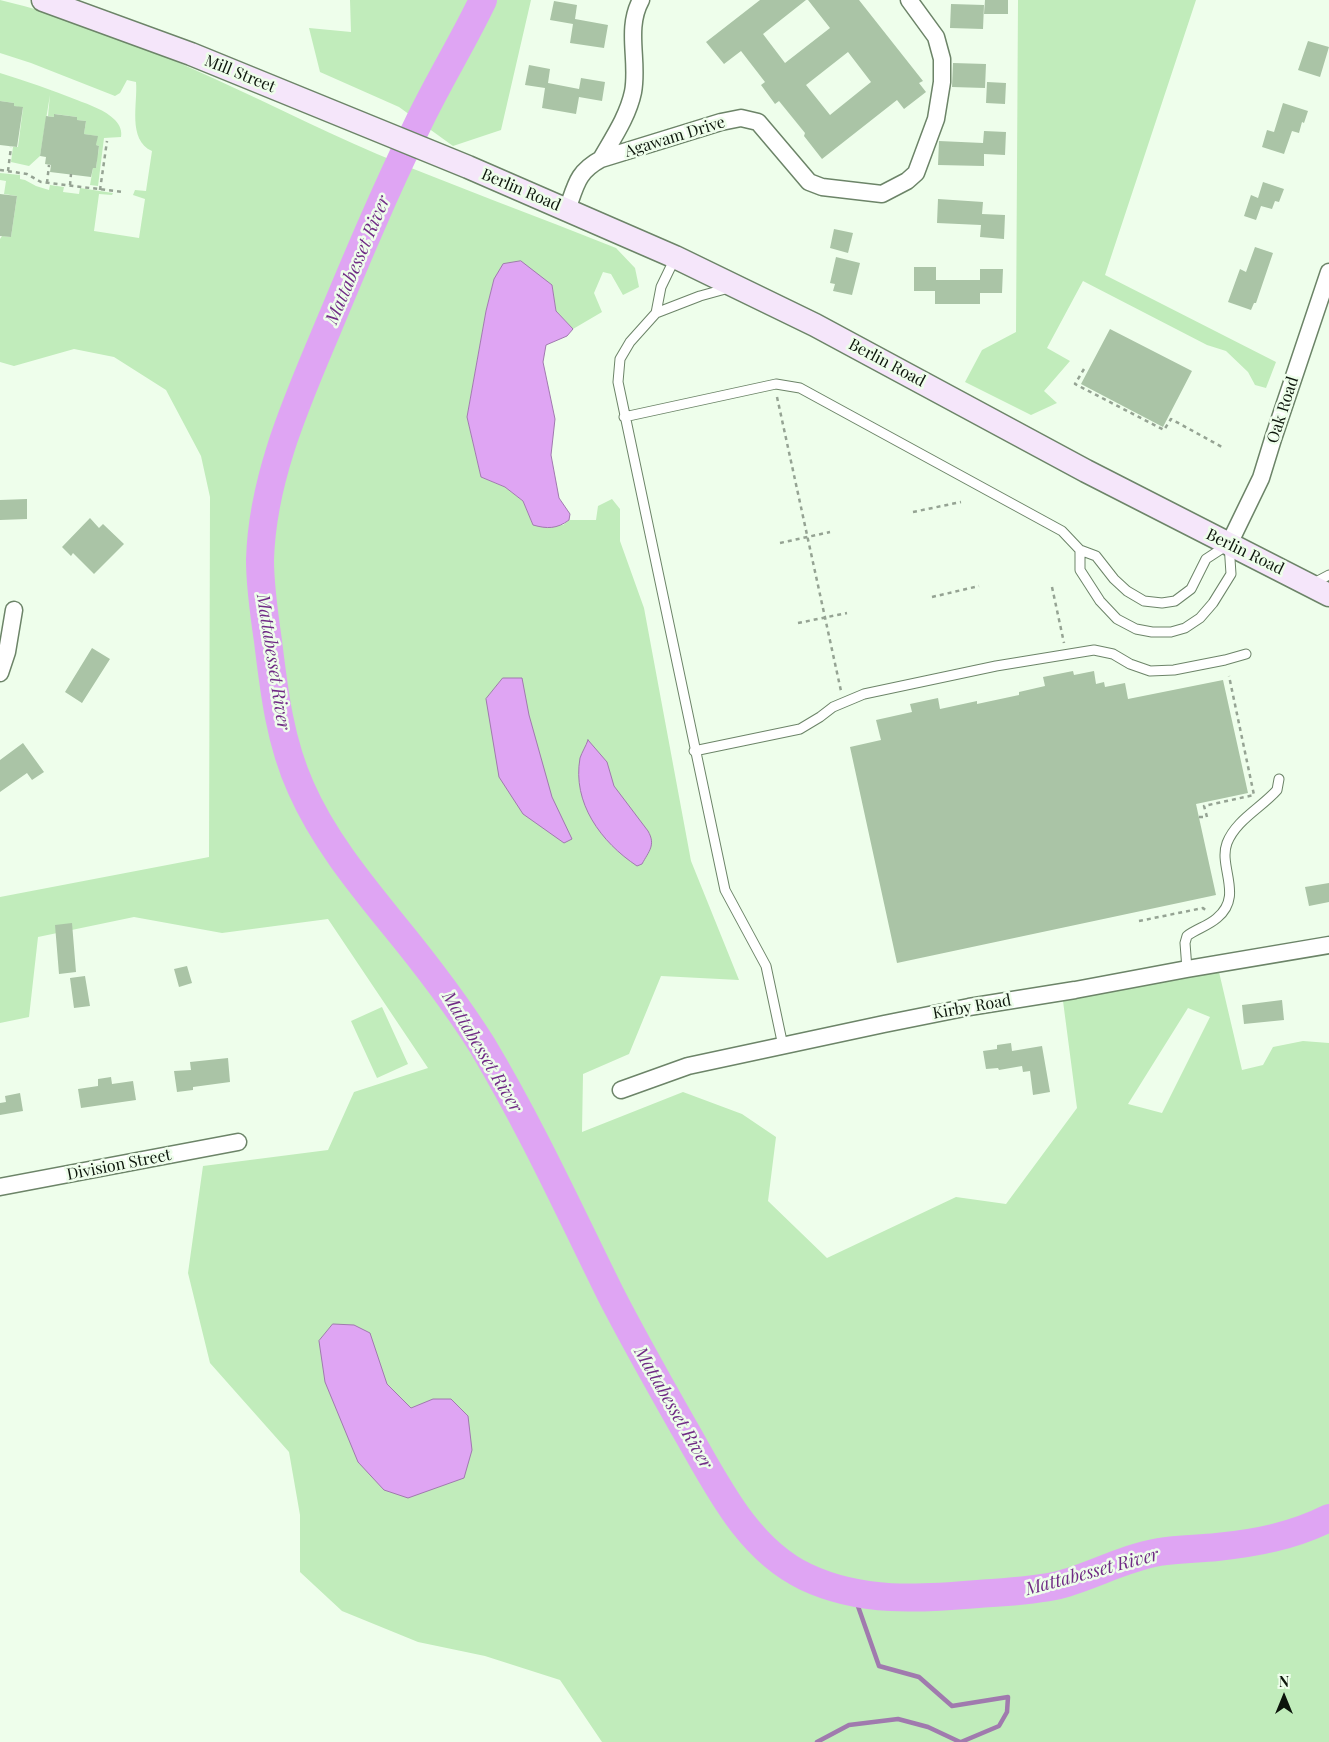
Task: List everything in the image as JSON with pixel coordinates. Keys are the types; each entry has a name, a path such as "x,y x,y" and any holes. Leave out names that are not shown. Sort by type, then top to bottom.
{"main road":[{"name":"Mill Street","path":"43,0 191,54 434,153"},
{"name":"Berlin Road","path":"434,153 737,286 816,325 1086,471 1229,544 1323,585"}],"street":[{"name":"Agawam Drive","path":"602,159 628,108 633,90 632,42 634,16 641,0"},
{"name":"Agawam Drive","path":"567,210 578,179 588,166 602,159 721,122 741,118 758,122 809,182 822,188 882,194 908,181 916,173 936,119 942,82 942,59 936,38 909,0"},
{"name":"Oak Road","path":"1229,544 1261,478 1272,439 1329,272"},
{"path":"0,673 7,652 14,610"},
{"name":"Kirby Road","path":"621,1090 688,1066 969,1007 1329,945"},
{"name":"Division Street","path":"0,1187 238,1142"}],"lane":[{"path":"656,313 661,287 675,258"},
{"path":"737,286 700,296 656,313 630,342 620,359 618,382 694,751 725,890 766,966 783,1046"},
{"path":"624,417 776,384 800,388 1062,531 1080,550 1096,556 1114,579 1127,591 1144,601 1162,603 1175,601 1191,589 1206,560 1229,544"},
{"path":"1080,550 1080,570 1100,601 1117,619 1136,629 1152,632 1170,632 1185,628 1200,618 1213,603 1231,574 1229,544"},
{"path":"694,751 800,729 833,707 864,694 996,666 1094,650 1113,654 1130,664 1150,671 1174,670 1246,654"},
{"path":"1187,969 1185,943 1187,936 1217,918 1224,911 1228,903 1230,884 1225,856 1226,845 1237,827 1277,790 1279,779"}],"path":[{"path":"100,190 107,140"},
{"path":"8,171 11,147"},
{"path":"4,153 10,154"},
{"path":"46,183 49,165"},
{"path":"0,170 27,174 46,183 123,192"},
{"path":"69,186 71,174"},
{"path":"1084,369 1075,384 1164,430 1171,420 1222,447"},
{"path":"777,397 841,693"},
{"path":"913,512 961,502"},
{"path":"780,543 830,532"},
{"path":"932,597 979,586"},
{"path":"1052,587 1064,643"},
{"path":"798,623 847,613"},
{"path":"1199,817 1207,817 1204,806 1254,795 1229,676"},
{"path":"1139,921 1203,908 1217,918"}],"green space":[{"path":"0,0 49,13 145,48 192,68 377,154 616,248 635,268 639,287 623,295 611,274 603,272 594,293 602,312 573,329 556,311 552,285 494,279 486,311 467,417 481,477 505,487 523,501 533,525 563,525 569,520 596,520 598,506 612,499 620,509 620,541 644,608 691,861 739,980 661,976 629,1054 583,1074 582,1132 683,1092 742,1114 776,1137 768,1201 827,1258 956,1197 1006,1204 1077,1108 1063,1001 1219,972 1242,1070 1263,1065 1273,1047 1303,1041 1329,1043 1329,1742 602,1742 560,1680 485,1656 418,1642 342,1611 300,1572 300,1515 289,1452 210,1363 188,1273 203,1166 328,1150 354,1092 428,1068 328,919 222,933 134,917 38,937 29,1017 0,1023 0,897 209,857 210,497 201,456 166,390 114,357 74,349 14,366 0,362 0,239 2,236 11,237 17,196 4,194 6,181 0,180 0,173 20,175 20,179 49,190 50,185 64,187 63,192 79,194 80,188 113,193 112,195 99,194 94,231 139,238 145,199 133,195 135,190 146,191 152,151 144,146 136,130 136,82 127,80 120,93 115,96 0,53","holes":["1188,1008 1210,1017 1162,1113 1128,1104"]},
{"path":"350,0 531,0 501,130 453,146 399,107 320,72 309,28 351,32"},
{"path":"1018,0 1196,0 1105,275 1276,362 1266,388 1255,385 1248,372 1226,351 1207,345 1083,281 1047,348 1070,361 1044,391 1057,403 1031,415 965,382 982,350 1016,332"},
{"path":"0,73 92,106 107,113 117,122 121,137 104,138 98,186 90,185 93,168 96,168 98,154 97,136 84,134 86,121 77,120 77,117 55,114 54,117 48,116 50,95 40,156 29,166 11,162 13,147 18,147 23,108 14,106 14,103 0,101"},
{"path":"382,1007 408,1064 377,1078 351,1021"}],"shaded area":[{"path":"521,261 552,285 556,311 573,329 567,336 546,345 543,362 555,419 551,455 559,498 570,514 569,520 552,527 533,525 523,501 505,487 481,477 467,417 486,311 494,279 503,264"},
{"path":"503,678 522,678 529,715 552,797 572,839 564,843 523,814 499,777 486,699"},
{"path":"588,740 607,762 614,786 648,831 651,848 642,864 637,866 612,845 592,820 585,806 580,790 579,775 580,758"},
{"path":"333,1324 354,1325 370,1333 387,1384 411,1408 433,1399 451,1399 468,1416 472,1450 464,1478 408,1498 384,1490 358,1462 325,1382 319,1341"}],"building":[{"path":"760,0 806,0 763,34 785,63 830,28 808,0 859,0 923,81 919,83 926,92 904,109 897,100 822,159 804,136 805,133 779,101 775,104 761,85 765,82 741,51 724,64 706,42","holes":["848,52 871,82 830,115 806,85"]},
{"path":"985,0 1008,0 1008,14 984,14"},
{"path":"554,1 577,5 575,19 608,25 604,48 570,43 573,24 550,20"},
{"path":"951,4 984,5 983,29 950,28"},
{"path":"1308,41 1329,47 1320,77 1298,70"},
{"path":"953,63 986,64 985,88 952,87"},
{"path":"529,65 550,69 548,83 579,89 581,78 605,82 602,101 579,97 576,114 542,108 545,88 525,85"},
{"path":"987,82 1006,83 1005,104 986,103"},
{"path":"0,101 14,103 14,106 23,107 17,147 0,145"},
{"path":"1283,103 1308,111 1299,133 1292,131 1284,154 1262,147 1267,130 1274,132"},
{"path":"54,114 77,117 77,120 86,121 84,134 98,136 96,145 99,146 96,168 93,168 91,177 50,172 51,165 45,164 46,157 40,156 46,116 54,117"},
{"path":"984,131 1006,132 1005,155 984,154 984,166 938,165 939,141 983,143"},
{"path":"1263,182 1284,189 1279,202 1275,201 1272,209 1261,206 1256,220 1244,216 1251,195 1258,198"},
{"path":"0,194 17,196 11,237 0,236"},
{"path":"938,199 983,202 982,214 1005,215 1004,239 980,237 981,225 937,223"},
{"path":"834,229 853,233 848,253 830,248"},
{"path":"1255,247 1273,253 1256,303 1254,303 1251,310 1228,302 1240,269 1246,272"},
{"path":"836,257 860,263 852,295 833,291 835,284 830,283"},
{"path":"914,267 936,267 936,280 980,280 980,269 1003,269 1002,293 980,293 980,304 935,304 935,291 914,291"},
{"path":"1110,329 1192,371 1163,427 1081,384"},
{"path":"27,499 27,519 0,520 0,500"},
{"path":"90,518 99,528 103,524 124,544 94,574 73,553 71,556 62,547"},
{"path":"92,648 110,659 82,703 65,692"},
{"path":"1073,671 1074,675 1094,671 1096,684 1104,682 1105,687 1125,683 1128,699 1223,680 1248,793 1196,804 1216,895 897,963 850,747 881,740 876,720 912,712 910,704 938,698 940,709 977,701 977,704 1019,695 1019,692 1045,686 1043,677"},
{"path":"23,743 44,772 32,780 27,773 0,792 0,760"},
{"path":"1329,883 1329,902 1309,906 1305,887"},
{"path":"72,923 76,972 59,974 55,925"},
{"path":"187,966 192,983 179,987 174,969"},
{"path":"85,976 90,1006 74,1008 70,978"},
{"path":"1282,1000 1284,1020 1244,1024 1242,1005"},
{"path":"1011,1043 1012,1051 1042,1046 1050,1092 1033,1095 1030,1071 1023,1072 1022,1066 999,1070 998,1068 986,1069 983,1051 997,1049 997,1045"},
{"path":"228,1058 230,1082 193,1087 193,1090 177,1092 174,1071 191,1070 190,1062"},
{"path":"111,1077 112,1084 133,1081 136,1100 81,1108 78,1089 98,1086 98,1079"},
{"path":"20,1093 23,1111 0,1115 0,1103 6,1102 5,1096"}],"waterway":[{"name":"Mattabesset River","path":"483,0 418,124 358,256 291,418 273,474 267,502 262,531 260,570 261,590 276,697 283,734 294,771 310,806 330,842 439,982 482,1045 533,1137 628,1327 707,1469 734,1512 749,1531 785,1565 806,1577 827,1585 869,1595 913,1598 1019,1591 1059,1585 1133,1558 1159,1552 1210,1548 1274,1538 1302,1530 1329,1518"},
{"path":"853,1592 879,1666 919,1677 952,1706 1008,1697 1007,1712 999,1726 961,1742"},
{"path":"817,1742 849,1725 898,1719 928,1727 960,1742"}]}
